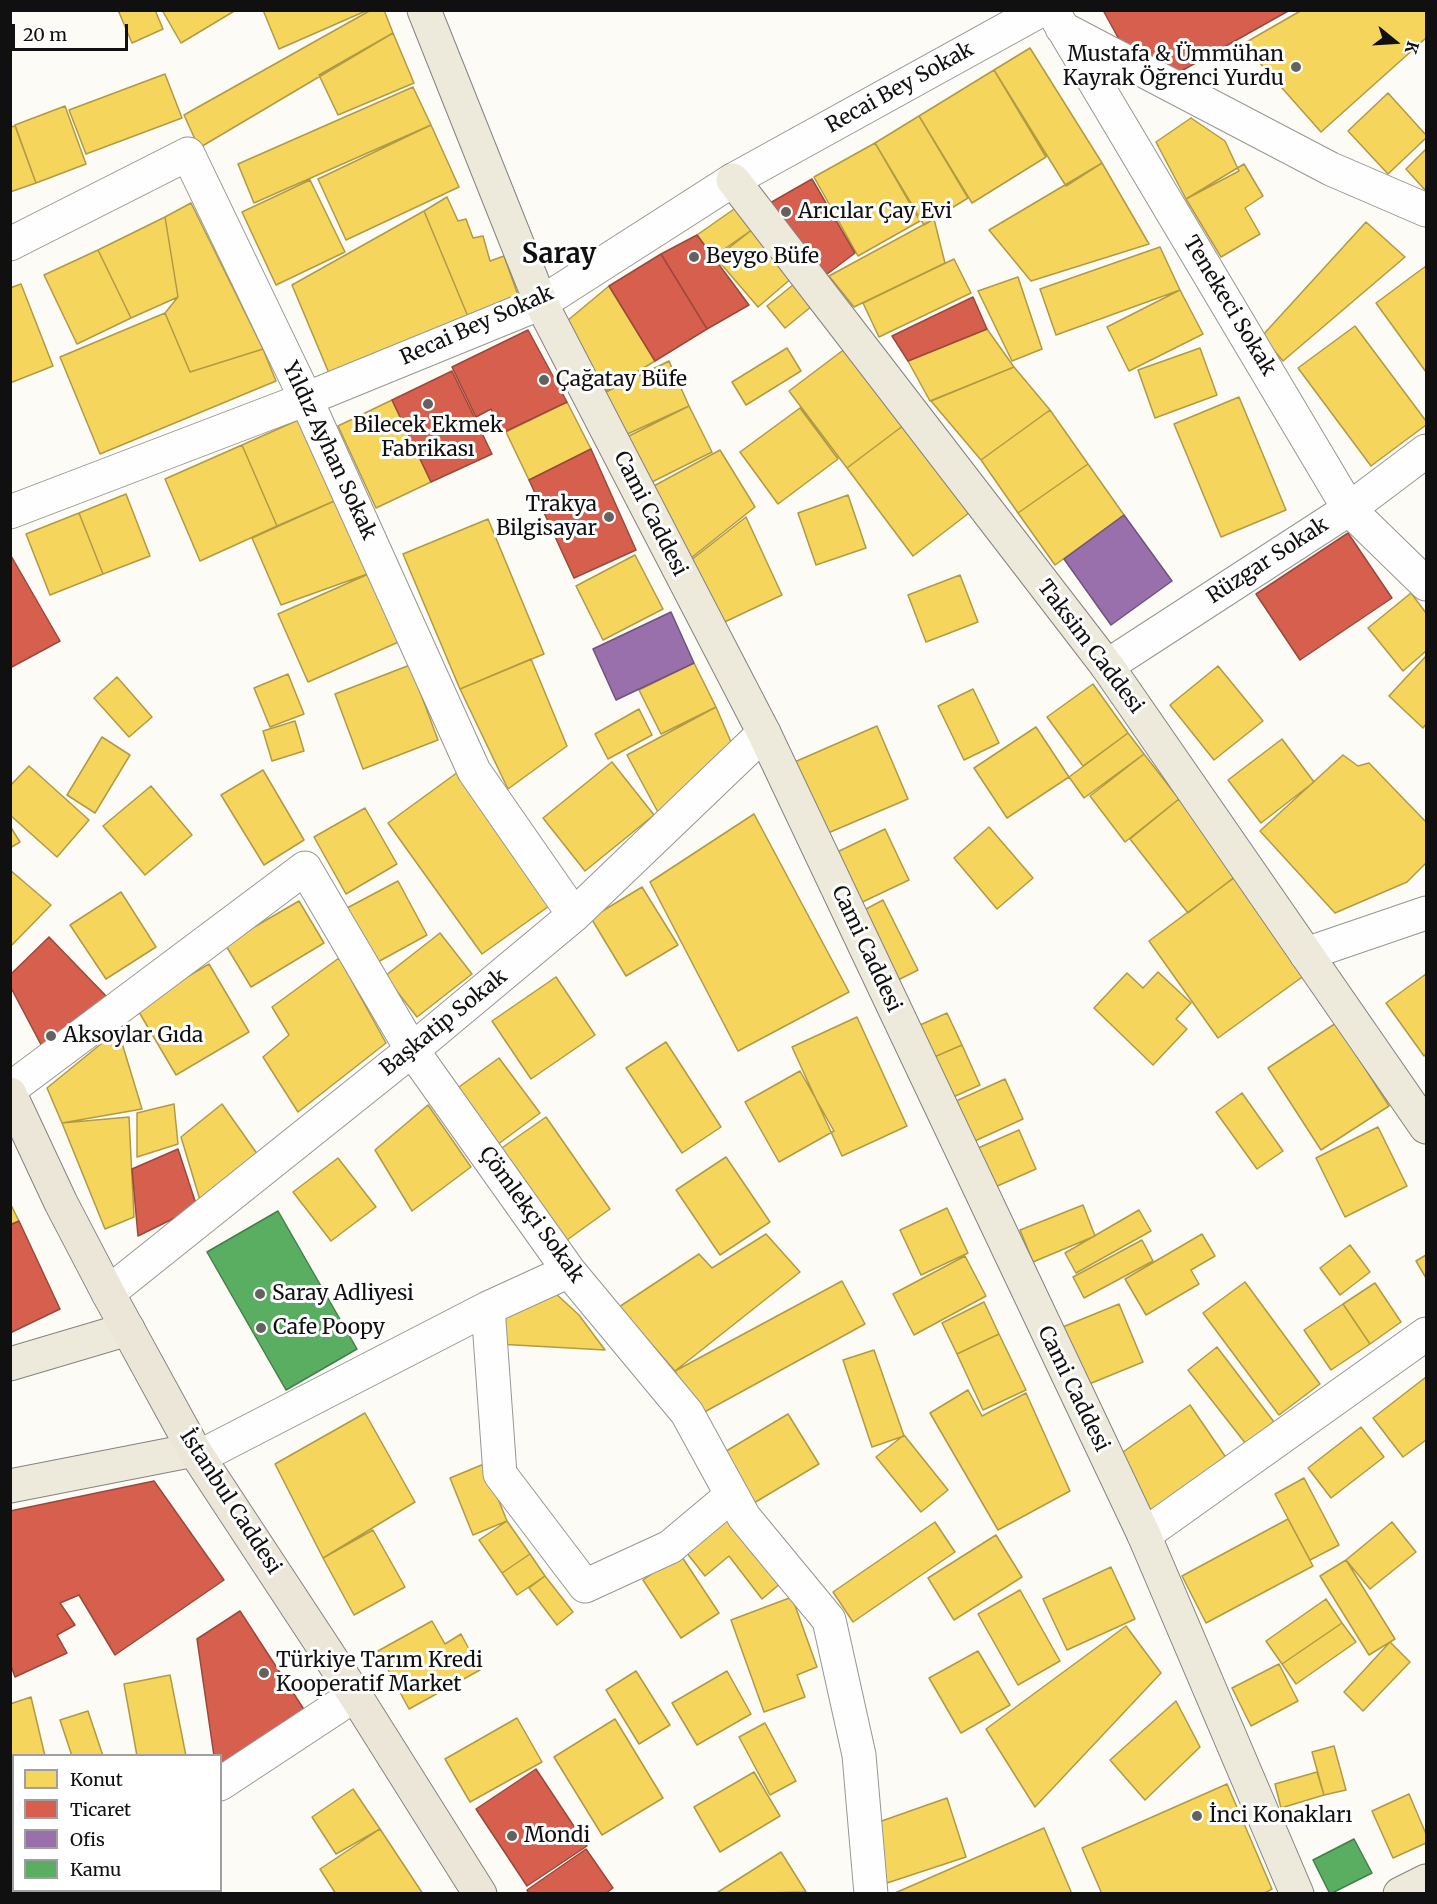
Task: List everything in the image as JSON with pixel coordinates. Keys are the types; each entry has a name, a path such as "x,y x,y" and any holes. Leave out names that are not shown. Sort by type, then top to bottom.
{"highway":[{"name":"İstanbul Caddesi","path":"10,1094 61,1203 197,1453 355,1695 480,1893"}],"main road":[{"name":"Cami Caddesi","path":"424,10 541,303 764,733 1144,1535 1297,1893"},
{"name":"Taksim Caddesi","path":"733,180 1107,666 1426,1127"},
{"path":"10,1364 128,1329"},
{"path":"10,1486 197,1453"},
{"path":"1400,1893 1426,1881"}],"street":[{"name":"Recai Bey Sokak","path":"10,512 306,399 541,303 733,180 1052,16"},
{"path":"1052,16 1331,169 1426,210"},
{"name":"Tenekeci Sokak","path":"1052,16 1349,509 1426,584"},
{"name":"Yıldız Ayhan Sokak","path":"10,244 188,154 306,399 474,771 574,915"},
{"name":"Rüzgar Sokak","path":"1107,666 1349,509 1426,451"},
{"name":"Başkatip Sokak","path":"108,1293 412,1050 574,915 764,733"},
{"name":"Çömlekçi Sokak","path":"10,1089 305,868 412,1050 569,1271 687,1413 744,1517 829,1620 859,1755 871,1893"},
{"path":"1306,954 1426,913"},
{"path":"197,1453 488,1308 569,1271"},
{"path":"488,1308 500,1474 585,1586 670,1547 732,1495"},
{"path":"1144,1535 1426,1334"},
{"path":"222,1783 355,1695"}],"building: Konut":[{"path":"118,10 155,10 163,29 132,43"},
{"path":"162,10 236,10 181,43"},
{"path":"263,10 368,10 279,49"},
{"path":"371,10 384,10 393,33 199,148 184,115"},
{"path":"1302,10 1426,10 1426,38 1321,132 1243,44"},
{"path":"393,33 414,83 338,115 319,75"},
{"path":"1030,48 1102,163 1066,186 994,70"},
{"path":"994,70 1046,157 972,203 919,116"},
{"path":"165,74 182,118 86,154 69,110"},
{"path":"413,87 431,125 254,203 238,164"},
{"path":"1388,93 1426,135 1426,138 1388,174 1348,131"},
{"path":"65,106 86,164 36,183 15,125"},
{"path":"919,116 968,198 924,225 875,143"},
{"path":"1191,118 1225,141 1239,171 1186,199 1156,142"},
{"path":"431,125 459,187 346,240 318,179"},
{"path":"15,126 36,183 10,192 10,127"},
{"path":"875,143 920,221 858,256 814,177"},
{"path":"1426,149 1426,191 1406,169"},
{"path":"1102,163 1149,244 1031,281 989,230"},
{"path":"1244,164 1263,196 1245,208 1260,234 1221,257 1186,199"},
{"path":"310,180 345,252 276,285 242,212"},
{"path":"447,197 458,221 466,219 473,238 483,236 490,261 504,256 519,298 469,319 424,211"},
{"path":"191,203 263,349 190,372 165,313 178,297 165,217"},
{"path":"737,207 753,229 713,257 697,235"},
{"path":"424,211 469,319 331,378 292,285"},
{"path":"165,217 178,297 131,318 98,250"},
{"path":"934,219 945,263 854,307 829,276"},
{"path":"1366,222 1405,257 1283,361 1262,336"},
{"path":"753,229 793,277 758,307 716,258"},
{"path":"1160,247 1180,290 1056,335 1040,289"},
{"path":"98,250 131,318 77,344 44,275"},
{"path":"954,259 971,293 879,337 863,303"},
{"path":"1426,266 1426,372 1376,303"},
{"path":"1018,277 1042,349 1012,361 978,291"},
{"path":"799,280 817,302 785,328 767,306"},
{"path":"21,284 53,366 10,383 10,288"},
{"path":"609,286 655,361 602,393 561,326"},
{"path":"1180,290 1203,334 1129,371 1107,327"},
{"path":"165,313 190,372 263,349 276,381 100,454 60,357"},
{"path":"1355,326 1426,421 1426,425 1371,466 1298,368"},
{"path":"987,329 1014,367 930,401 908,361"},
{"path":"787,348 801,371 746,405 732,382"},
{"path":"846,348 904,425 847,468 789,391"},
{"path":"1200,348 1217,395 1155,418 1138,370"},
{"path":"669,361 689,406 623,436 604,393"},
{"path":"1014,367 1050,410 981,460 931,401"},
{"path":"1239,397 1286,510 1221,537 1174,424"},
{"path":"392,400 431,482 376,508 338,426"},
{"path":"567,402 591,449 529,480 506,432"},
{"path":"689,406 712,452 650,483 627,437"},
{"path":"800,408 838,459 778,504 740,452"},
{"path":"1050,410 1088,464 1018,513 981,460"},
{"path":"305,417 341,498 277,526 242,445"},
{"path":"904,425 969,513 913,556 847,468"},
{"path":"242,445 277,526 200,561 165,479"},
{"path":"720,450 755,507 686,562 652,487"},
{"path":"1088,464 1124,515 1055,565 1018,513"},
{"path":"126,494 150,556 103,574 79,513"},
{"path":"848,495 866,548 816,565 798,513"},
{"path":"341,498 373,572 281,605 252,538"},
{"path":"79,513 103,574 50,595 26,534"},
{"path":"746,517 782,595 716,626 686,564"},
{"path":"488,519 544,654 460,689 403,554"},
{"path":"635,555 663,609 603,640 576,586"},
{"path":"373,572 403,640 308,682 278,614"},
{"path":"960,575 978,622 926,642 908,595"},
{"path":"1411,593 1426,613 1426,651 1403,671 1368,628"},
{"path":"1426,656 1426,724 1423,728 1389,696"},
{"path":"531,659 567,746 508,789 460,689"},
{"path":"694,663 716,707 661,734 639,690"},
{"path":"410,665 438,740 363,769 335,694"},
{"path":"1218,666 1263,721 1214,760 1170,705"},
{"path":"288,674 304,714 270,727 254,688"},
{"path":"117,677 152,717 129,737 94,698"},
{"path":"1093,684 1128,733 1083,766 1047,717"},
{"path":"973,689 999,743 964,760 938,706"},
{"path":"716,707 734,749 659,814 627,755"},
{"path":"639,709 652,735 608,759 595,734"},
{"path":"295,721 304,751 272,761 263,731"},
{"path":"877,726 908,799 821,836 790,764"},
{"path":"1036,727 1069,777 1007,818 974,768"},
{"path":"1128,733 1144,754 1084,798 1069,777"},
{"path":"102,737 130,755 95,813 67,795"},
{"path":"1282,739 1314,782 1261,823 1228,780"},
{"path":"1144,754 1179,799 1125,842 1090,796"},
{"path":"1343,755 1358,766 1369,763 1426,822 1426,863 1407,882 1335,913 1260,831"},
{"path":"612,762 654,815 585,871 543,818"},
{"path":"29,766 89,820 57,857 10,815 10,786"},
{"path":"263,770 304,840 264,865 221,795"},
{"path":"458,772 552,904 482,954 388,823"},
{"path":"151,786 192,835 145,875 103,826"},
{"path":"1179,799 1237,875 1188,913 1130,839"},
{"path":"365,808 397,864 346,894 314,837"},
{"path":"754,814 849,992 738,1051 650,882"},
{"path":"10,826 20,842 10,848"},
{"path":"989,827 1033,878 997,909 954,858"},
{"path":"885,829 909,880 854,906 831,855"},
{"path":"10,870 51,905 10,947"},
{"path":"1238,875 1305,975 1218,1038 1149,941"},
{"path":"398,881 427,935 376,963 347,908"},
{"path":"642,887 678,945 626,976 591,918"},
{"path":"121,892 156,947 106,979 70,925"},
{"path":"883,900 918,970 898,980 851,917"},
{"path":"299,901 324,943 251,987 225,944"},
{"path":"440,933 472,974 417,1017 385,976"},
{"path":"339,958 386,1043 298,1112 263,1057 289,1035 272,1007"},
{"path":"209,964 249,1032 176,1075 136,1007"},
{"path":"1158,972 1191,1003 1176,1019 1187,1029 1153,1065 1094,1008 1127,973 1143,988"},
{"path":"1426,974 1426,1054 1424,1056 1386,1003"},
{"path":"556,977 595,1035 531,1079 492,1021"},
{"path":"947,1013 962,1045 925,1061 911,1029"},
{"path":"857,1017 907,1126 842,1156 792,1047"},
{"path":"1336,1023 1389,1106 1321,1150 1268,1068"},
{"path":"118,1030 142,1109 62,1123 47,1088"},
{"path":"666,1042 721,1127 682,1153 626,1068"},
{"path":"962,1045 980,1085 942,1102 925,1061"},
{"path":"499,1058 540,1113 493,1148 452,1092"},
{"path":"800,1071 834,1131 779,1162 745,1102"},
{"path":"1005,1079 1023,1119 964,1146 945,1106"},
{"path":"1242,1093 1283,1151 1257,1169 1216,1112"},
{"path":"174,1104 178,1144 137,1157 137,1113"},
{"path":"222,1104 258,1155 200,1200 181,1137"},
{"path":"428,1105 471,1167 412,1211 375,1150"},
{"path":"129,1117 134,1217 105,1229 62,1123"},
{"path":"546,1117 610,1209 560,1245 496,1152"},
{"path":"1378,1127 1407,1186 1345,1217 1316,1158"},
{"path":"1019,1130 1036,1169 986,1191 969,1152"},
{"path":"726,1157 770,1222 720,1255 676,1190"},
{"path":"338,1158 376,1207 331,1241 293,1192"},
{"path":"10,1203 19,1221 10,1225"},
{"path":"1083,1205 1095,1236 1033,1262 1020,1230"},
{"path":"947,1208 968,1253 921,1275 900,1230"},
{"path":"1139,1210 1151,1231 1076,1273 1065,1253"},
{"path":"766,1234 800,1272 675,1371 619,1307 699,1254 712,1268"},
{"path":"1202,1234 1215,1256 1191,1270 1199,1284 1146,1315 1125,1279"},
{"path":"1142,1240 1153,1261 1084,1298 1073,1277"},
{"path":"1350,1245 1370,1272 1340,1295 1320,1268"},
{"path":"1426,1255 1426,1278 1416,1261"},
{"path":"965,1256 986,1296 914,1335 893,1294"},
{"path":"842,1281 865,1324 699,1415 675,1371"},
{"path":"1245,1282 1320,1384 1279,1415 1203,1313"},
{"path":"1375,1283 1401,1322 1370,1344 1343,1304"},
{"path":"554,1292 579,1315 605,1350 497,1344 496,1312"},
{"path":"984,1302 999,1334 957,1354 942,1323"},
{"path":"1119,1304 1143,1362 1077,1389 1053,1331"},
{"path":"1343,1304 1370,1344 1331,1370 1304,1330"},
{"path":"999,1334 1026,1390 983,1410 957,1354"},
{"path":"1217,1347 1274,1422 1246,1444 1188,1370"},
{"path":"874,1350 904,1436 872,1447 843,1360"},
{"path":"1426,1377 1426,1440 1403,1457 1373,1418"},
{"path":"968,1390 982,1416 1026,1393 1070,1491 998,1530 930,1413"},
{"path":"1190,1405 1227,1459 1151,1513 1113,1459"},
{"path":"365,1413 415,1502 323,1558 275,1464"},
{"path":"788,1414 819,1464 754,1503 723,1453"},
{"path":"1361,1427 1384,1457 1331,1498 1308,1468"},
{"path":"904,1435 948,1490 921,1512 876,1457"},
{"path":"484,1464 507,1521 473,1535 450,1478"},
{"path":"1304,1478 1339,1545 1310,1560 1275,1494"},
{"path":"730,1518 781,1583 762,1599 729,1556 705,1576 686,1552"},
{"path":"1288,1519 1313,1566 1206,1623 1182,1576"},
{"path":"507,1521 530,1554 502,1573 479,1540"},
{"path":"935,1522 955,1552 853,1622 833,1592"},
{"path":"1392,1522 1416,1552 1370,1589 1346,1560"},
{"path":"373,1530 405,1587 354,1615 323,1558"},
{"path":"996,1535 1022,1577 954,1620 928,1578"},
{"path":"530,1554 545,1576 517,1595 502,1573"},
{"path":"680,1554 719,1613 681,1638 643,1580"},
{"path":"1346,1560 1395,1639 1369,1655 1320,1576"},
{"path":"1111,1567 1135,1619 1067,1650 1043,1599"},
{"path":"545,1576 573,1612 557,1625 529,1588"},
{"path":"1020,1590 1060,1661 1018,1685 978,1614"},
{"path":"792,1597 817,1667 797,1675 805,1697 764,1712 731,1620"},
{"path":"1326,1599 1342,1623 1282,1664 1266,1641"},
{"path":"432,1621 445,1644 461,1634 480,1670 409,1709 378,1651"},
{"path":"1342,1623 1356,1642 1296,1684 1282,1664"},
{"path":"1126,1626 1161,1673 1035,1807 986,1729"},
{"path":"1390,1642 1410,1662 1363,1711 1344,1692"},
{"path":"978,1651 1010,1705 961,1733 929,1678"},
{"path":"1279,1664 1298,1701 1251,1726 1232,1688"},
{"path":"636,1671 670,1725 639,1744 606,1690"},
{"path":"727,1671 751,1714 697,1745 672,1703"},
{"path":"170,1675 186,1754 137,1754 124,1684"},
{"path":"31,1697 45,1754 12,1754 12,1813 10,1806 10,1704"},
{"path":"1176,1701 1200,1747 1145,1800 1110,1760"},
{"path":"88,1711 102,1754 71,1754 60,1720"},
{"path":"517,1718 542,1762 470,1802 445,1759"},
{"path":"615,1719 663,1798 602,1835 554,1757"},
{"path":"765,1723 796,1781 770,1795 739,1737"},
{"path":"1334,1746 1346,1790 1324,1795 1312,1752"},
{"path":"754,1772 780,1816 720,1852 694,1807"},
{"path":"1317,1772 1324,1795 1281,1808 1275,1784"},
{"name":"İnci Konakları","path":"1227,1784 1272,1889 1263,1894 1102,1894 1082,1848"},
{"path":"353,1789 380,1829 336,1854 312,1817"},
{"path":"1409,1794 1426,1834 1426,1843 1393,1858 1372,1811"},
{"path":"947,1798 966,1857 884,1884 876,1823"},
{"path":"10,1821 12,1862 10,1863"},
{"path":"1044,1828 1072,1894 895,1894 895,1893"},
{"path":"380,1829 423,1894 336,1894 320,1869"},
{"path":"781,1852 806,1892 715,1894"},
{"path":"132,1892 160,1892 162,1894 131,1894"}],"building: Ticaret":[{"path":"1106,10 1290,10 1176,74 1132,63 1104,12"},
{"path":"812,179 855,253 818,281 763,207"},
{"path":"697,235 749,305 707,329 661,254"},
{"path":"661,254 707,329 655,361 609,286"},
{"path":"973,297 987,329 908,361 892,336"},
{"path":"528,330 567,402 502,433 491,409 476,417 452,367"},
{"path":"452,371 492,454 431,482 392,400"},
{"path":"591,449 636,550 574,578 529,480"},
{"path":"1348,533 1392,598 1300,660 1256,594"},
{"path":"10,554 60,641 10,668"},
{"path":"49,937 107,997 46,1054 10,986 10,975"},
{"path":"178,1149 197,1207 138,1236 132,1169"},
{"path":"19,1221 60,1309 10,1333 10,1225"},
{"path":"154,1481 224,1580 115,1655 79,1595 60,1603 75,1625 57,1635 67,1653 15,1677 10,1663 10,1511"},
{"path":"240,1611 305,1711 222,1764 222,1754 214,1754 197,1639"},
{"path":"536,1769 587,1846 527,1886 476,1809"},
{"path":"586,1849 613,1888 605,1894 529,1894 527,1890"}],"building: Ofis":[{"path":"1124,515 1172,581 1111,625 1064,559"},
{"path":"671,612 694,663 616,700 593,649"}],"building: Kamu":[{"path":"278,1211 357,1349 286,1390 207,1252"},
{"path":"1354,1839 1372,1873 1330,1894 1313,1860"}],"place":[{"name":"Mustafa & Ümmühan Kayrak Öğrenci Yurdu","path":"1296,67"},
{"name":"Arıcılar Çay Evi","path":"786,212"},
{"name":"Beygo Büfe","path":"694,257"},
{"name":"Çağatay Büfe","path":"544,380"},
{"name":"Bilecek Ekmek Fabrikası","path":"428,404"},
{"name":"Trakya Bilgisayar","path":"609,517"},
{"name":"Aksoylar Gıda","path":"51,1036"},
{"name":"Saray Adliyesi","path":"260,1294"},
{"name":"Cafe Poopy","path":"261,1328"},
{"name":"Türkiye Tarım Kredi Kooperatif Market","path":"264,1673"},
{"name":"İnci Konakları","path":"1197,1816"},
{"name":"Mondi","path":"512,1836"}],"district":[{"name":"Saray","path":"559,255"}]}
